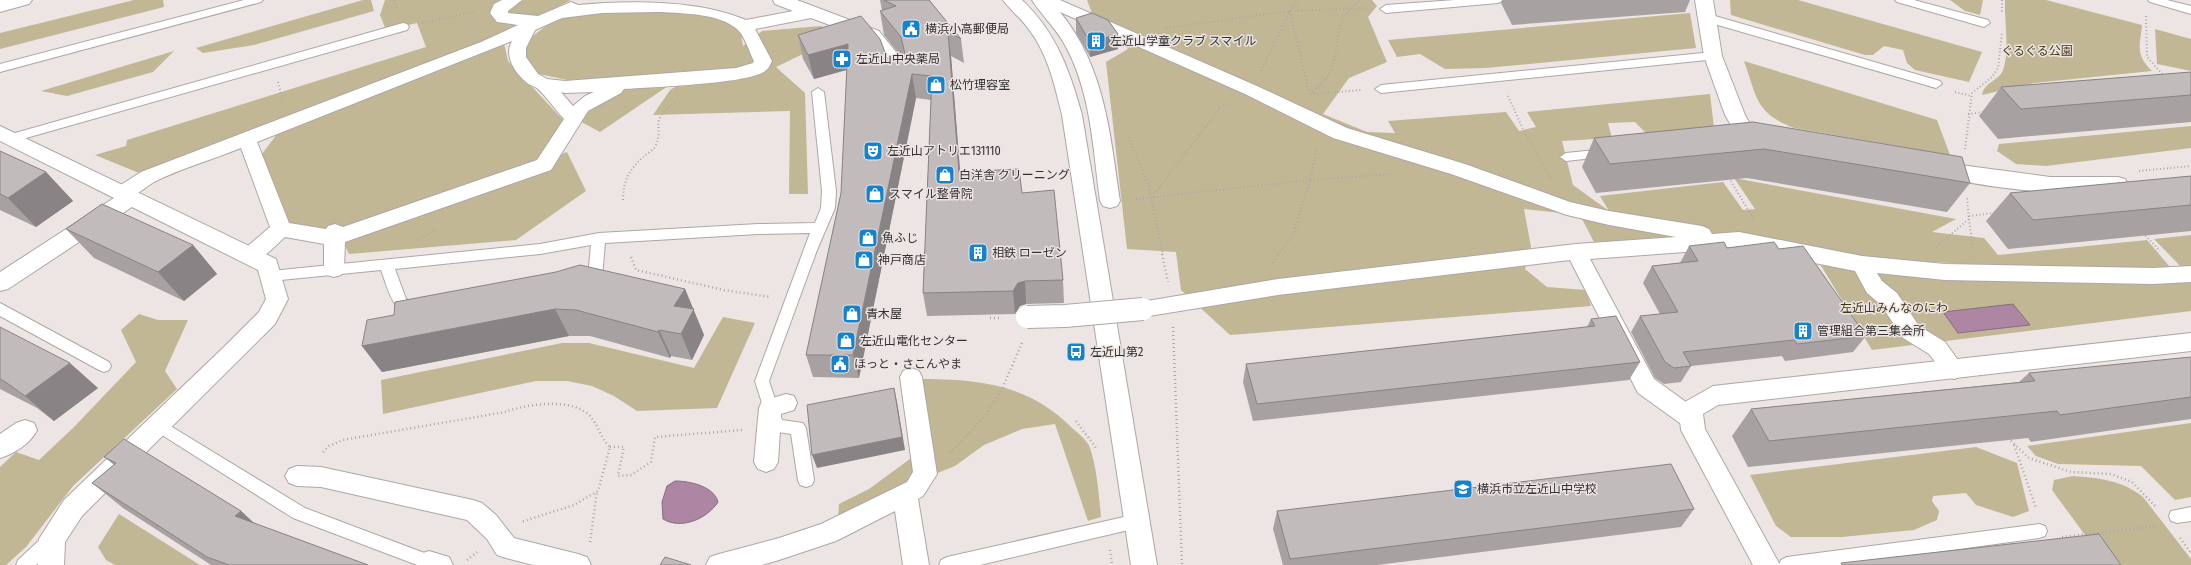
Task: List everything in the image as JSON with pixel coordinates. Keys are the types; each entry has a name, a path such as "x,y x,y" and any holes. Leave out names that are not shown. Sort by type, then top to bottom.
{"street":[{"path":"0,6 23,0"},
{"path":"0,283 127,195 148,177 487,46 585,0"},
{"path":"781,0 873,35 894,61 898,78"},
{"path":"1012,0 1044,36 1053,50 1059,66 1072,115 1144,565"},
{"path":"1040,0 1069,36 1088,77 1098,124 1110,201"},
{"path":"1046,0 1251,90 1340,133 1458,169 1567,208 1609,218 1739,240 1803,254 1862,264 1980,274 2153,276 2186,274"},
{"path":"543,84 565,87 716,76 749,72 760,68 762,61 744,26 730,15 699,2 641,1 595,6 559,13"},
{"path":"487,46 494,39 506,6 534,24"},
{"path":"1706,9 1713,56 1735,115 1741,137 1779,142"},
{"path":"744,26 813,12"},
{"path":"517,57 517,48 534,24"},
{"path":"487,46 510,52 517,57 532,78 543,84 573,118"},
{"path":"249,256 281,229 334,235 544,165 581,107 605,92 633,83"},
{"path":"6,136 268,265 277,300 267,318 73,508 52,539 51,565"},
{"path":"246,138 281,229"},
{"path":"1918,165 2032,183 2098,186 2138,177"},
{"path":"334,235 334,269"},
{"path":"1030,317 1065,316 1143,309 1253,291 1576,252 1739,240"},
{"path":"1576,252 1646,386 1692,419"},
{"path":"1862,264 1874,287 1890,299 1911,332 1937,348 1954,370"},
{"path":"1767,565 1693,430 1691,410 1713,396 1954,370 2191,342"},
{"path":"719,565 780,549 827,533 915,489 925,474 911,377"},
{"path":"766,462 778,406"},
{"path":"0,448 25,430"},
{"path":"297,476 321,477 473,511 489,523 500,534 506,547 584,557"},
{"path":"905,494 916,565"}],"lane":[{"path":"0,68 257,0"},
{"path":"1386,8 1498,0"},
{"path":"1901,0 1984,23"},
{"path":"2154,0 2191,10"},
{"path":"1706,9 1936,84"},
{"path":"6,136 274,64 402,27"},
{"path":"1381,89 1713,56"},
{"path":"806,480 798,428 776,426 778,406 762,381 791,300 828,208 829,191 818,92"},
{"path":"1566,157 1621,151"},
{"path":"270,276 403,261 540,249 599,238 758,229 819,228"},
{"path":"595,277 599,238"},
{"path":"386,264 400,302 407,307 427,308"},
{"path":"579,280 595,277 609,281"},
{"path":"0,309 104,366"},
{"path":"159,425 300,513 434,563"},
{"path":"947,565 1138,521"},
{"path":"1787,565 2039,531"},
{"path":"24,565 52,539"}],"path":[{"path":"394,0 402,27 506,6"},
{"path":"1151,198 1220,108 1251,90 1290,11 1298,0"},
{"path":"1310,94 1321,87 1328,77 1335,55 1341,19 1348,8 1360,0"},
{"path":"2002,0 2002,16"},
{"path":"1124,34 1290,11 1366,8"},
{"path":"2146,14 2147,57 2166,78"},
{"path":"1897,267 1920,258 1961,228 1969,219 1964,173 1968,114 1972,93 1992,77 1998,69 2001,58 2002,31"},
{"path":"274,64 287,122"},
{"path":"623,200 622,188 624,177 654,148 656,143 657,120 663,111 716,76"},
{"path":"1499,77 1523,129 1567,208"},
{"path":"1304,94 1381,89"},
{"path":"1968,114 1992,112"},
{"path":"1125,128 1148,184 1172,304 1182,565"},
{"path":"2138,177 2191,166"},
{"path":"1151,198 1310,180 1397,173"},
{"path":"1727,174 1770,246"},
{"path":"1253,291 1294,232 1310,180"},
{"path":"403,261 420,237 438,228"},
{"path":"2141,230 2186,274"},
{"path":"597,253 629,252 636,270 724,290 791,300"},
{"path":"925,474 965,438 985,416 1002,389 1030,317"},
{"path":"297,476 330,446 343,440 505,412 524,405 568,406 584,410 591,417 603,442 610,448 624,446 618,476 631,475 651,462 655,437 747,429"},
{"path":"1076,421 1096,446 1097,454"},
{"path":"2004,433 2029,458 2071,472 2111,474 2132,482 2145,494 2179,518 2191,553"},
{"path":"584,557 598,491 610,448"},
{"path":"500,534 518,523 574,505 598,491"},
{"path":"2039,531 2046,538 2057,538 2179,518"},
{"path":"1107,528 1112,565"},
{"path":"460,565 479,550"}],"green space":[{"path":"134,0 163,0 164,7 0,49 0,33"},
{"path":"363,0 371,0 374,11 254,45 203,53 196,48"},
{"path":"385,0 571,0 502,34 508,61 565,122 539,162 567,152 586,191 516,240 349,254 337,230 290,226 262,154 277,134 305,124 298,112 139,173 95,155 126,146 127,140 426,47 417,23 386,30 380,15"},
{"name":"左近山みんなのにわ","path":"1087,0 1372,0 1377,6 1368,17 1387,62 1349,78 1323,114 1367,132 1395,133 1388,121 1506,112 1519,131 1536,127 1527,112 1710,94 1714,128 1648,135 1635,122 1608,123 1612,138 1562,141 1573,185 1609,211 1600,196 1723,182 1743,210 1755,209 1734,178 1956,219 1932,232 1984,238 1998,255 2147,240 2170,267 2005,267 1935,262 1939,271 2191,274 2191,311 1872,350 1814,254 1668,238 1594,242 1580,215 1524,209 1531,247 1525,269 1547,287 1586,290 1591,306 1230,335 1181,290 1176,252 1127,249 1106,62 1128,49 1092,13"},
{"path":"1730,0 1798,0 1982,52 1969,82 1915,70 1907,63 1903,50 1884,46 1873,55 1865,55 1731,15"},
{"path":"1950,0 1983,0 1980,15 1965,11"},
{"name":"ぐるぐる公園","path":"2005,0 2046,0 2142,25 2140,45 2141,55 2152,71 2034,83 1982,95 1988,84 2001,74 2005,62"},
{"path":"692,6 740,28 743,46 762,31 821,26 836,38 776,67 805,93 808,194 789,194 790,111 653,115 670,90 700,71 572,81 539,74 524,57 530,38 550,23 573,15"},
{"path":"1690,13 1696,48 1486,68 1445,69 1420,54 1397,57 1388,40"},
{"path":"2155,29 2191,39 2191,71 2157,64"},
{"path":"174,51 153,72 67,96 41,91"},
{"path":"1744,61 1937,120 1950,155 1794,128 1781,122 1764,110 1755,94"},
{"path":"674,82 600,132 576,119 607,94 634,85"},
{"path":"2191,126 2191,148 2046,166 2016,164 1997,151 1999,144"},
{"path":"2191,235 2191,269 2184,270 2154,239"},
{"path":"139,314 158,320 188,320 165,371 177,389 73,486 26,547 6,565 0,565 0,467 16,452 39,460 74,427 136,362 121,330"},
{"path":"723,317 755,323 717,408 637,411 614,396 592,386 567,381 536,381 383,414 381,380 562,343 589,343 694,368"},
{"path":"917,379 960,380 1000,387 1037,401 1055,413 1089,445 1096,473 1101,517 1088,521 1055,424 1022,429 984,445 955,466 905,486 838,520 839,504 869,489 914,456"},
{"path":"2191,423 2191,497 2175,500 2141,466 2058,464 2036,456 2027,446"},
{"path":"1976,447 2017,463 2029,511 2013,517 1976,505 1966,493 1933,496 1932,501 1939,511 1937,520 1914,530 1842,537 1791,537 1776,526 1750,475"},
{"path":"2073,476 2101,479 2118,483 2135,491 2143,497 2191,559 2191,565 2107,565 2052,490 2054,480"},
{"path":"119,514 200,565 115,565 106,560 98,547"}],"shaded area":[{"path":"2013,304 2030,325 1958,333 1943,312"},
{"path":"675,481 694,483 706,488 712,492 718,502 701,518 693,521 678,523 663,519 662,502 667,486"}],"building":[{"path":"884,0 929,0 961,39 948,32 959,172 1019,169 1022,193 1054,190 1063,280 1025,281 1018,283 1013,291 923,293 932,76 912,74 853,355 806,355 841,193 848,44 808,55 798,35 861,16 880,39 887,58 894,61 901,59 905,54 901,37 880,11 896,6"},
{"path":"1092,13 1108,20 1118,34 1090,42 1076,18"},
{"path":"2191,72 2191,95 2021,109 2001,87"},
{"path":"1753,122 1962,157 1970,183 1764,149 1610,164 1594,138"},
{"path":"0,151 46,172 8,198 0,194"},
{"path":"2191,176 2191,205 2033,220 2010,193"},
{"path":"102,204 193,245 158,272 66,229"},
{"path":"1724,242 1727,248 1774,242 1779,249 1803,246 1866,336 1797,344 1794,340 1683,352 1691,366 1674,368 1665,362 1640,316 1678,312 1652,266 1698,261 1689,246"},
{"path":"580,265 685,289 674,306 694,309 681,334 659,330 658,332 576,310 555,309 362,346 367,320 394,315 395,302 556,272"},
{"path":"1616,316 1640,362 1257,404 1246,364 1595,326 1591,319"},
{"path":"0,327 70,363 25,396 0,379"},
{"path":"2191,357 2191,397 2060,415 2057,411 1769,441 1751,409 2035,381 2029,373"},
{"path":"894,388 902,437 812,455 807,405"},
{"path":"124,439 241,511 235,516 368,565 229,565 207,557 92,483 116,463 104,457"},
{"path":"1671,464 1694,509 1290,559 1277,511"},
{"path":"2099,534 2121,565 1842,565 1841,563"},
{"path":"665,557 691,565 660,565"}],"place":[{"name":"横浜小高郵便局","path":"911,29"},
{"name":"左近山学童クラブ スマイル","path":"1096,41"},
{"name":"左近山中央薬局","path":"842,59"},
{"name":"松竹理容室","path":"936,85"},
{"name":"左近山アトリエ131110","path":"873,151"},
{"name":"白洋舎 クリーニング","path":"945,175"},
{"name":"スマイル整骨院","path":"875,194"},
{"name":"魚ふじ","path":"868,238"},
{"name":"相鉄 ローゼン","path":"978,253"},
{"name":"神戸商店","path":"864,260"},
{"name":"青木屋","path":"852,314"},
{"name":"管理組合第三集会所","path":"1803,331"},
{"name":"左近山電化センター","path":"846,341"},
{"name":"左近山第2","path":"1076,352"},
{"name":"ほっと・さこんやま","path":"840,364"},
{"name":"横浜市立左近山中学校","path":"1463,489"}]}
